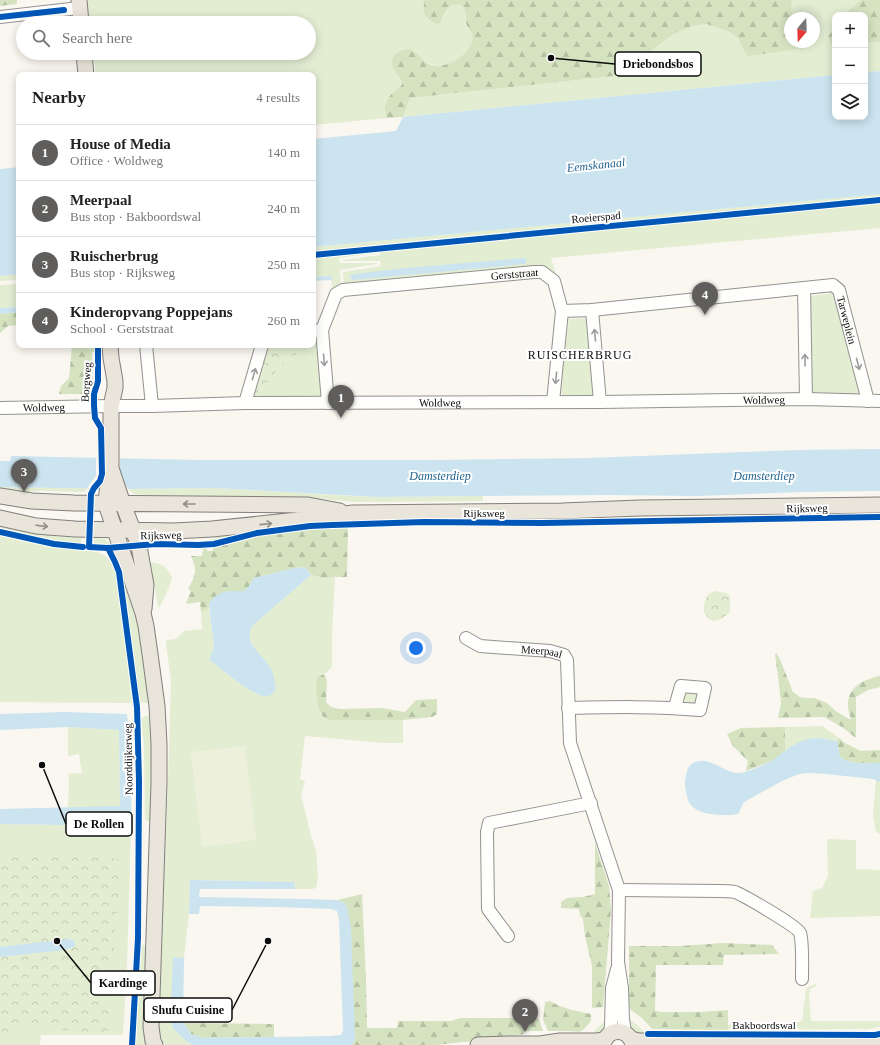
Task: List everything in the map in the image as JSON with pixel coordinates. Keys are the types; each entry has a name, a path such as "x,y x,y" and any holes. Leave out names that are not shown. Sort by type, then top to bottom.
{"main road":[{"path":"79,4 80,16"},
{"path":"85,60 86,72"},
{"path":"110,352 115,384 111,406 111,462 108,482 123,504 139,546 146,585 143,614"},
{"path":"113,488 106,504 143,614 157,706 159,783 150,1027 155,1045"},
{"name":"Rijksweg","path":"0,496 32,501 106,504 308,505 353,513"},
{"name":"Rijksweg","path":"0,518 36,526 48,527 173,531 212,529 353,513 880,505"},
{"name":"Bakboordswal","path":"605,1040 615,1032 619,1032 630,1039 639,1041 672,1041 699,1045 880,1044"},
{"path":"478,1045 542,1044 560,1041 605,1040"}],"street":[{"path":"0,17 79,4"},
{"name":"Gerststraat","path":"317,330 336,294 343,290 542,272 554,282 562,311"},
{"name":"Tarweplein","path":"804,288 833,285 839,290 868,401"},
{"path":"553,402 562,311 592,310 804,288 806,399"},
{"path":"592,310 600,402"},
{"path":"317,330 328,403"},
{"path":"146,348 152,406"},
{"path":"245,403 261,348"},
{"name":"Woldweg","path":"0,408 245,403 600,402 806,399 880,401"},
{"name":"Meerpaal","path":"466,638 480,646 550,651 564,655 567,660 570,743 619,890 618,962 622,988 623,1019 630,1039"},
{"path":"568,708 675,707"},
{"path":"508,936 488,909 487,832 489,823 591,803"},
{"path":"619,890 734,892 788,922 799,931 801,940 802,979"},
{"name":"Meerpaal","path":"605,1040 611,1027 612,988 618,962"}],"green space":[{"path":"0,0 17,0 17,4 0,6"},
{"path":"86,0 424,0 424,3 443,18 446,10 450,7 455,4 461,6 464,10 466,25 471,31 473,40 472,44 462,56 445,65 430,64 413,51 398,76 402,81 401,85 385,103 387,118 316,125 316,72 96,72 94,60 316,60 316,16 88,16"},
{"path":"424,0 792,0 791,12 784,12 784,48 806,48 748,56 738,38 728,31 706,24 693,26 675,33 644,56 633,74 410,98 403,117 387,118 385,109 386,102 402,83 392,65 393,58 397,53 407,49 415,52 427,63 440,66 460,58 472,42 473,36 467,26 465,11 462,6 455,5 449,8 439,24 428,19 424,9"},
{"path":"792,0 861,0 847,12 832,12 832,75 403,117 410,98 633,74 644,56 675,33 693,26 706,24 728,31 738,38 742,47 820,48 820,12 791,11"},
{"path":"861,0 880,0 880,42 868,43 868,12 847,12"},
{"path":"832,30 832,43 828,37"},
{"path":"880,42 880,71 868,72 868,43"},
{"path":"880,194 880,198 316,253 316,247"},
{"path":"880,203 880,228 551,258 557,278 554,275 344,287 343,272 381,266 380,261 343,260 380,255 380,250"},
{"path":"377,250 377,253 339,258 340,263 377,264 340,270 341,287 332,290 331,276 316,277 316,256"},
{"path":"16,274 16,280 0,281 0,276"},
{"path":"16,284 16,307 0,308 0,285"},
{"path":"833,293 859,379 861,394 812,394 810,296"},
{"path":"16,312 16,325 8,326 0,333 0,314"},
{"path":"590,318 596,396 562,396 561,385 569,319"},
{"path":"316,336 319,338 323,397 254,398 289,357 311,348 316,348"},
{"path":"72,348 95,348 95,352 92,352 93,382 87,394 59,394 61,386 69,378"},
{"path":"264,348 311,348 289,357 254,398 252,392"},
{"path":"0,487 87,488 84,492 46,491 23,493 22,489 13,490 14,494 0,493"},
{"path":"213,488 377,497 483,496 483,501 352,502 317,498 142,495 134,494 128,489"},
{"path":"482,517 482,519 329,523 247,533 209,543 209,540 235,532 345,520"},
{"path":"0,525 50,536 81,538 82,540 80,543 40,538 0,530"},
{"path":"348,527 347,577 325,578 311,575 305,567 295,568 254,578 244,591 219,595 212,600 209,608 201,612 200,602 186,604 191,591 188,589 195,573 191,556 202,556 203,548 207,548 207,551 213,551 213,548 252,537 280,532"},
{"path":"0,536 52,547 97,552 110,560 114,566 116,574 132,703 0,702"},
{"path":"94,538 104,539 111,544 94,544"},
{"path":"150,562 158,563 164,566 172,578 160,607 158,606"},
{"path":"120,567 139,621 149,703 139,703"},
{"path":"311,575 325,578 335,577 332,667 324,675 320,675 320,714 370,720 403,720 403,743 385,743 305,736 300,779 305,781 301,795 316,850 318,877 316,888 295,889 294,882 190,880 189,914 184,958 173,958 186,1041 192,1045 165,1045 158,1026 171,680 166,640 176,639 184,631 202,629 201,612 209,608 214,647 210,660 241,684 257,694 270,667 253,646 250,637 250,630 252,626"},
{"path":"716,591 726,593 730,596 730,612 717,621 713,621 707,617 704,612 704,605 707,596"},
{"path":"776,653 793,692 800,697 814,698 827,703 837,712 851,720 848,704 849,696 852,691 864,681 880,676 880,687 868,690 856,697 856,738 842,727 824,717 778,718 781,703"},
{"path":"324,675 327,680 326,702 331,707 340,709 382,708 405,712 416,700 437,699 437,714 432,717 403,720 327,719 319,710 316,693 317,677"},
{"path":"687,692 696,692 698,694 697,704 687,704 684,700 684,696"},
{"path":"145,716 150,716 154,782 151,821 147,821 145,819 144,745 141,719"},
{"path":"822,726 839,738 837,741 820,738 793,745 785,751 785,727"},
{"path":"68,727 119,730 120,806 68,808 68,774 82,773 79,754 68,756"},
{"path":"785,727 785,751 772,761 746,771 748,761 733,746 727,734 741,728"},
{"path":"839,738 845,743 861,751 880,750 880,763 859,763 844,760 840,757 837,741"},
{"path":"245,746 256,840 202,847 191,752"},
{"path":"876,780 880,782 880,834 876,832 873,815"},
{"path":"0,824 131,826 127,965 123,1035 41,1035 40,1045 0,1045"},
{"path":"827,839 856,840 856,869 880,870 880,916 810,918 813,891 822,888 828,876"},
{"path":"595,843 609,886 611,910 603,1007 592,1008 592,966 585,936 583,919 580,915 579,909 561,908 561,902 567,898 583,897 595,894"},
{"path":"0,852 121,859 107,1035 10,1024 7,1045 0,1045"},
{"path":"362,894 367,1028 397,1028 398,1021 451,1021 460,1018 536,1018 539,1019 543,1031 525,1031 524,1034 506,1038 436,1045 352,1045 355,1039 344,903 338,900"},
{"path":"722,943 772,945 779,954 724,955 723,965 656,965 655,1011 701,1012 728,1010 728,1030 652,1029 642,1018 631,1010 629,1006 629,946 680,946"},
{"path":"142,944 147,948 144,1020 145,1045 136,1045 141,949"},
{"path":"815,984 817,986 810,989 809,996 811,1021 880,1021 880,1027 870,1029 728,1030 728,1025 795,1023 802,1021 806,989"},
{"path":"550,1001 565,1008 591,1014 591,1021 583,1030 579,1032 548,1031 543,1020 545,1002"},
{"path":"608,1019 602,1031 597,1035 590,1037 598,1027"},
{"path":"627,1019 639,1026 647,1038 634,1032"},
{"path":"183,1023 274,1024 274,1037 203,1038 191,1034"}],"water":[{"name":"Eemskanaal","path":"880,71 880,194 316,247 316,139 396,131 403,117 832,75 832,120 868,120 868,72"},
{"path":"16,167 16,274 0,276 0,169"},
{"path":"526,259 525,264 353,280 350,278 351,275 355,274 406,268"},
{"path":"331,276 332,280 316,281 316,277"},
{"path":"16,307 16,312 0,314 0,308"},
{"name":"Damsterdiep","path":"880,449 880,491 698,496 606,495 377,497 213,488 128,489 0,487 0,461 10,461 11,456 200,460 433,460 588,458 797,450"},
{"path":"305,567 311,575 252,626 250,639 255,649 268,663 274,676 276,690 272,694 266,696 260,695 245,687 209,660 214,647 209,603 214,597 221,593 228,591 244,591 254,578"},
{"path":"65,712 127,714 131,770 131,826 0,824 0,809 120,806 119,730 68,727 0,730 0,714"},
{"path":"820,738 837,741 840,757 844,760 859,763 880,763 880,782 873,779 826,774 799,774 782,781 744,802 738,814 733,815 706,813 695,809 689,802 685,787 685,780 688,769 693,763 699,761 711,762 728,771 743,773 767,763 800,742"},
{"path":"190,880 294,882 295,889 200,889 199,897 338,900 344,903 347,907 351,927 355,1039 352,1045 192,1045 172,1027 171,1004 173,957 184,958 183,1022 191,1034 203,1038 330,1036 341,1035 343,1030 339,919 337,911 331,909 279,907 200,906 199,914 189,914"},
{"path":"68,939 73,940 75,946 64,950 0,957 0,947"}],"pier":[{"path":"96,457 120,457 120,476 128,489 87,488 96,476"}],"cycle path":[{"path":"0,17 64,10"},
{"name":"Roeierspad","path":"316,255 880,200"},
{"name":"Borgweg","path":"98,348 98,381 94,394 94,406 95,418 101,428 102,474 100,481 91,494 89,547 108,548 156,544 214,544 257,533 310,526 332,525 424,522 543,523 880,517"},
{"path":"0,532 54,544 83,547"},
{"name":"Noorddijkerweg","path":"108,548 119,572 137,707 139,782 138,938 132,1045"},
{"path":"648,1034 880,1034"}],"place":[{"name":"Driebondsbos","path":"551,58"},
{"name":"Kinderopvang Poppejans","path":"705,315"},
{"name":"House of Media","path":"341,418"},
{"name":"Ruischerbrug","path":"24,492"},
{"name":"De Rollen","path":"42,765"},
{"name":"Kardinge","path":"57,941"},
{"name":"Shufu Cuisine","path":"268,941"},
{"name":"Meerpaal","path":"525,1032"}],"district":[{"name":"RUISCHERBRUG","path":"580,355"}]}
